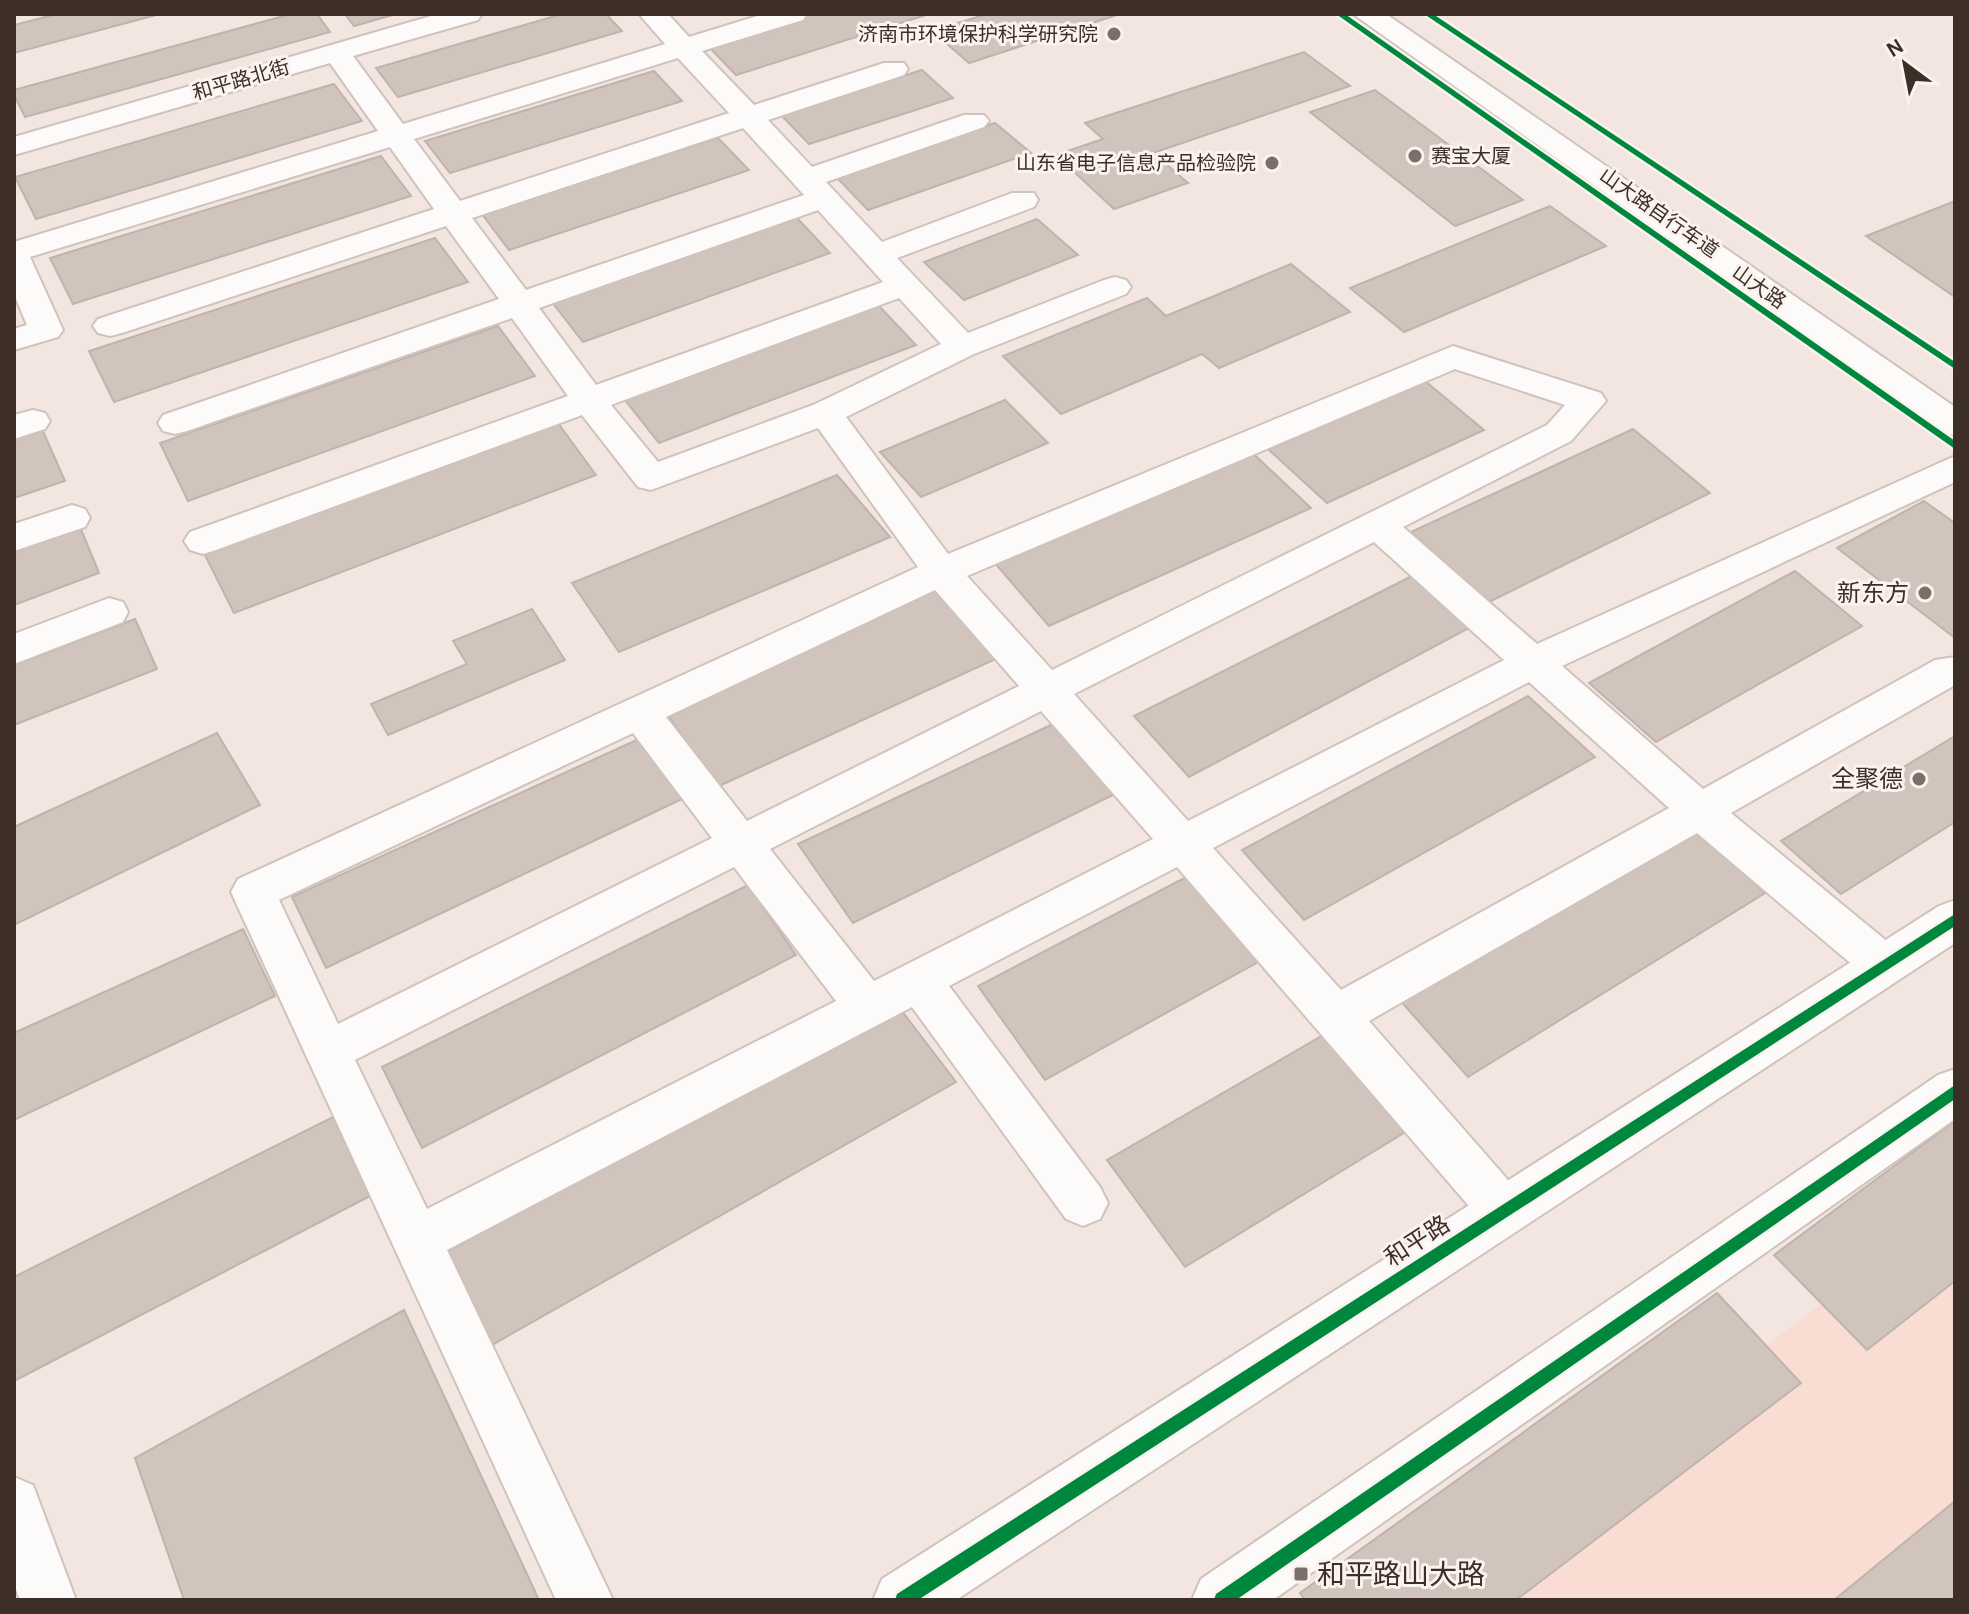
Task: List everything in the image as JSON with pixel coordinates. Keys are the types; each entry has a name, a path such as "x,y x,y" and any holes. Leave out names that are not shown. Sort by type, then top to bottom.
{"main road":[{"name":"山大路","path":"1367,14 1955,424"},
{"name":"山大路","path":"1404,14 1955,388"},
{"name":"和平路","path":"903,1600 1955,919"},
{"path":"1222,1600 1955,1091"}],"street":[{"name":"和平路北街","path":"14,146 468,14"},
{"path":"653,14 962,347"},
{"path":"14,340 46,330 14,254 793,14"},
{"path":"336,52 587,398 651,478 825,413 962,347 1115,287"},
{"path":"110,326 894,69"},
{"path":"175,423 519,304 815,189 974,121"},
{"path":"876,255 1023,200"},
{"path":"203,541 587,398 905,285"},
{"path":"328,1051 1045,688 1559,433 1589,401 1453,357 941,572 253,892 585,1600"},
{"path":"825,413 941,572 1336,1016 1504,1211"},
{"path":"416,1240 1532,663 1955,468"},
{"path":"14,538 72,518"},
{"path":"1377,524 1700,811 1884,965"},
{"path":"14,650 109,612"},
{"path":"1336,1016 1949,670"},
{"path":"639,712 868,1008"},
{"path":"919,981 1083,1203"},
{"path":"16,1517 48,1600"}],"shaded area":[{"path":"1955,1206 1955,1600 1421,1600"}],"building":[{"path":"57,14 160,14 14,53 14,25"},
{"path":"291,14 317,14 330,32 25,117 14,95 14,90"},
{"path":"345,14 396,14 354,26"},
{"path":"562,14 606,14 622,31 398,97 376,68"},
{"path":"800,14 929,14 736,75 705,43"},
{"path":"987,14 1120,14 969,63 932,31"},
{"path":"1304,52 1350,86 1153,153 1188,183 1114,209 1056,155 1103,139 1085,123"},
{"path":"922,70 953,98 809,144 781,115"},
{"path":"654,71 682,101 450,173 425,141"},
{"path":"334,84 362,121 36,219 15,177"},
{"name":"赛宝大厦","path":"1375,90 1523,200 1455,226 1310,112"},
{"path":"995,123 1031,153 868,210 837,178"},
{"path":"718,138 749,170 509,250 482,214"},
{"path":"381,156 411,196 73,304 50,258"},
{"path":"1955,201 1955,297 1866,236"},
{"path":"1550,206 1606,246 1404,332 1350,288"},
{"path":"797,218 830,253 583,342 552,302"},
{"path":"1037,219 1078,255 964,300 924,262"},
{"path":"435,238 468,282 114,402 89,351"},
{"path":"1291,264 1350,312 1219,368 1202,354 1061,414 1003,356 1147,298 1166,316"},
{"path":"879,306 916,345 659,443 625,400"},
{"path":"498,326 535,376 188,501 160,443"},
{"path":"1413,371 1484,430 1327,503 1258,440"},
{"path":"1005,400 1048,443 921,497 880,452"},
{"path":"555,419 596,475 234,613 202,549"},
{"path":"42,429 65,481 14,498 14,438"},
{"path":"1633,429 1710,493 1489,602 1411,532"},
{"path":"1242,443 1311,508 1049,626 986,553"},
{"path":"837,475 890,537 619,652 572,583"},
{"name":"新东方","path":"1924,501 1955,523 1955,638 1837,548"},
{"path":"80,527 99,573 14,605 14,551"},
{"path":"1795,571 1862,626 1656,742 1589,683"},
{"path":"1412,576 1469,628 1189,777 1134,716"},
{"path":"940,588 1000,657 717,787 664,709"},
{"path":"532,609 565,660 388,735 371,704 467,664 453,641"},
{"path":"135,619 157,669 14,725 14,665"},
{"path":"1528,696 1595,757 1304,920 1242,850"},
{"path":"1055,723 1115,794 853,923 798,844"},
{"path":"217,733 260,805 14,925 14,827"},
{"name":"全聚德","path":"1955,736 1955,822 1841,894 1781,841"},
{"path":"641,738 682,799 326,968 292,897"},
{"path":"1689,824 1765,893 1468,1077 1397,997"},
{"path":"1188,876 1260,961 1045,1080 978,986"},
{"path":"748,885 796,955 422,1148 382,1067"},
{"path":"243,929 275,996 14,1120 14,1033"},
{"path":"898,1006 956,1082 492,1345 448,1251"},
{"path":"1325,1034 1407,1131 1185,1267 1107,1160"},
{"path":"333,1117 370,1196 14,1381 14,1277"},
{"path":"1955,1121 1955,1281 1867,1350 1774,1255"},
{"path":"1717,1293 1801,1383 1516,1600 1305,1600 1300,1593"},
{"path":"404,1310 539,1600 184,1600 135,1458"},
{"path":"1955,1501 1955,1600 1834,1600"}],"cycle path":[{"name":"山大路自行车道","path":"1340,14 1955,446"},
{"path":"1428,14 1955,366"},
{"path":"903,1600 1955,919"},
{"path":"1222,1600 1955,1091"}],"place":[{"name":"济南市环境保护科学研究院","path":"1114,34"},
{"name":"赛宝大厦","path":"1415,156"},
{"name":"山东省电子信息产品检验院","path":"1272,163"},
{"name":"新东方","path":"1925,593"},
{"name":"全聚德","path":"1919,779"},
{"name":"和平路山大路","path":"1301,1574"}]}
